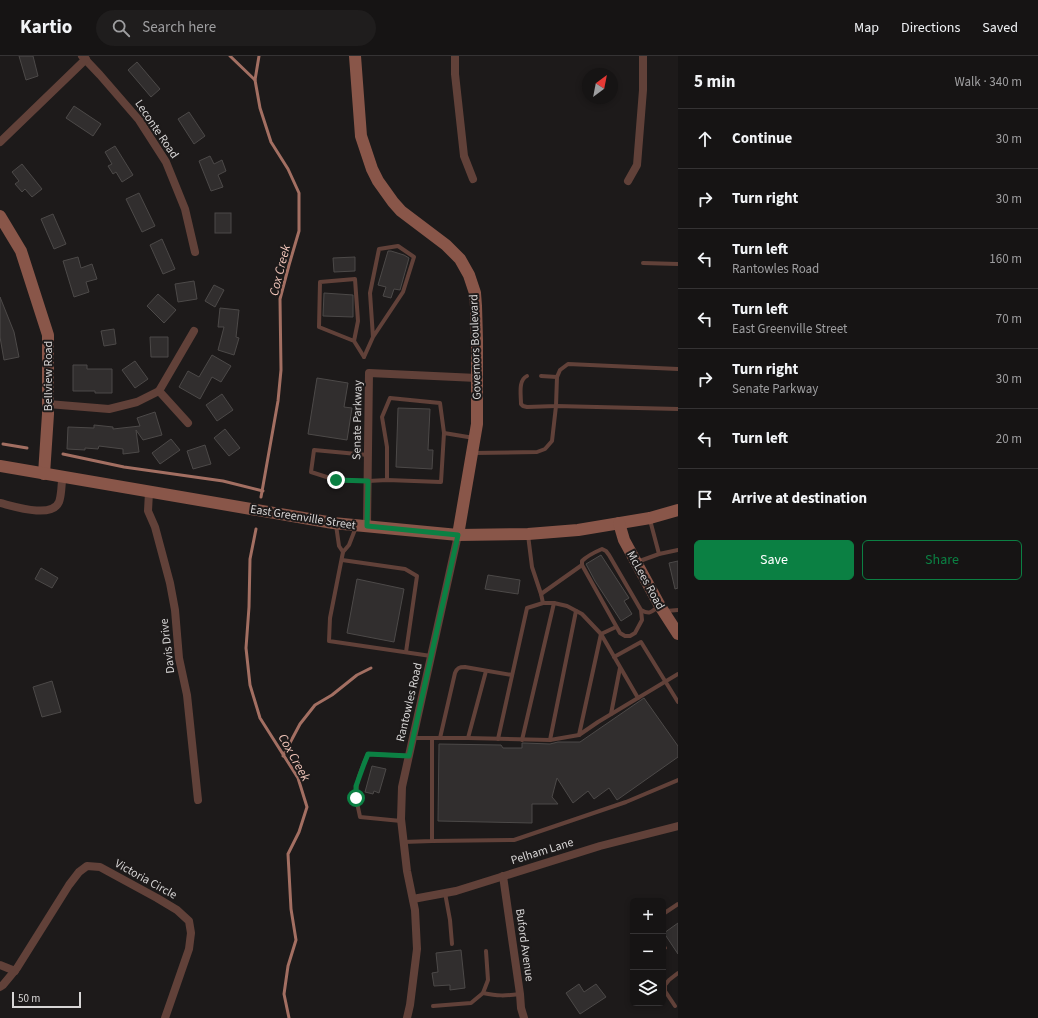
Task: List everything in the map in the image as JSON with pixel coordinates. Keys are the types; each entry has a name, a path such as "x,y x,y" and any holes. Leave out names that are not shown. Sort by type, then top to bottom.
{"street":[{"name":"Governors Boulevard","path":"355,56 361,136 372,169 378,181 401,211 454,252 460,259 469,275 475,293 477,424 458,535"},
{"path":"455,56 455,74 464,156 473,179"},
{"path":"628,181 637,165 643,90 643,56"},
{"path":"0,142 84,58"},
{"name":"Leconte Road","path":"84,58 139,120 166,162 185,209 195,252"},
{"name":"Bellview Road","path":"0,216 21,251 48,335 48,414 44,474"},
{"path":"48,404 109,410 137,402 159,391 194,331"},
{"name":"Senate Parkway","path":"362,526 368,481 369,374 477,378"},
{"path":"159,391 188,423"},
{"name":"East Greenville Street","path":"0,466 336,523 458,535 528,534 578,530 650,518 678,510"},
{"path":"0,503 40,511 53,509 59,503 62,477"},
{"name":"Davis Drive","path":"149,492 148,511 155,527 170,583 175,610 179,658 187,695 198,800"},
{"name":"McLees Road","path":"619,523 624,540 678,634"},
{"name":"Rantowles Road","path":"407,1018 410,1006 417,949 416,910 407,871 401,821 402,787 458,535"},
{"name":"Pelham Lane","path":"413,899 456,891 600,846 678,826"},
{"name":"Victoria Circle","path":"0,987 14,971 69,885 79,872 87,866 100,867 162,901 177,910 190,921 191,933 189,949 165,1018"},
{"name":"Buford Avenue","path":"503,876 521,1008 524,1018"},
{"path":"0,964 14,971"}],"lane":[{"path":"354,341 358,321 355,279 320,282 319,327 354,341 364,357 373,337 403,292 414,257 398,246 379,249 370,293 373,337"},
{"path":"643,263 678,264"},
{"path":"472,453 537,452 545,449 552,441 556,406 557,377 560,370 568,364 678,369"},
{"path":"527,376 524,377 522,381 521,404 527,407 556,406 678,409"},
{"path":"541,376 557,377"},
{"path":"368,455 314,450 311,472 336,480 441,482 444,433 440,403 390,398 382,418 387,448 387,480"},
{"path":"444,433 475,438"},
{"path":"650,518 659,554"},
{"path":"336,523 339,546 343,552"},
{"path":"362,526 343,552 330,618 329,641 431,656"},
{"path":"528,534 532,567 543,603"},
{"path":"541,594 582,565 582,561 588,556 602,549 606,551 641,610 642,620 635,633 630,636 620,634 582,565"},
{"path":"636,562 659,554 678,550"},
{"path":"342,560 405,569 416,576 406,652"},
{"path":"498,739 527,608 543,603 554,603 567,606 582,614 602,634 638,698"},
{"path":"522,740 554,603"},
{"path":"641,610 647,613 662,608 678,610"},
{"path":"550,740 576,611"},
{"path":"602,634 616,627"},
{"path":"579,735 602,634"},
{"path":"614,657 641,642 678,702"},
{"path":"440,738 456,669 465,667 512,675"},
{"path":"611,714 620,668"},
{"path":"468,738 486,671"},
{"path":"413,738 550,740 579,735 678,674"},
{"path":"432,738 432,841"},
{"path":"401,821 360,817 356,798 356,786 368,754 409,756"},
{"path":"403,842 514,840 626,802 678,780"},
{"path":"445,893 450,920 452,944"},
{"path":"666,912 678,904"},
{"path":"433,1006 471,1003 483,993 488,980 486,950"},
{"path":"675,1006 665,991 665,985 678,973"},
{"path":"483,993 499,996 520,994"}],"building":[{"path":"19,56 33,56 38,76 26,80"},
{"path":"137,62 160,89 151,97 128,70"},
{"path":"74,106 101,124 93,136 66,118"},
{"path":"189,112 205,136 194,144 178,119"},
{"path":"115,146 133,175 122,182 116,172 113,174 108,166 112,164 105,152"},
{"path":"210,156 214,164 222,160 226,171 218,175 223,187 211,191 199,161"},
{"path":"22,164 42,189 32,197 25,189 22,192 15,184 19,181 12,172"},
{"path":"139,193 155,226 142,232 126,199"},
{"path":"215,213 231,213 231,233 215,233"},
{"path":"53,214 66,244 54,249 41,219"},
{"path":"162,239 175,269 163,274 150,245"},
{"path":"388,251 404,255 409,258 400,290 394,289 391,298 383,296 386,287 378,285"},
{"path":"78,257 81,268 92,264 97,279 86,282 89,292 74,297 63,261"},
{"path":"355,257 355,271 334,272 333,258"},
{"path":"194,281 197,299 178,302 175,284"},
{"path":"214,285 224,290 215,307 205,301"},
{"path":"324,293 353,295 353,317 323,316"},
{"path":"158,294 176,310 164,323 147,306"},
{"path":"0,297 14,332 19,357 4,360 0,337"},
{"path":"220,308 239,310 236,337 239,338 234,355 218,350 224,327 218,327"},
{"path":"114,329 116,344 104,346 101,331"},
{"path":"150,337 168,337 168,357 151,357"},
{"path":"212,355 231,366 221,382 212,377 200,399 179,387 188,371 199,377"},
{"path":"135,361 148,379 135,388 122,370"},
{"path":"73,365 87,365 87,369 112,369 112,393 73,391"},
{"path":"317,378 348,383 344,407 352,408 347,440 308,434"},
{"path":"222,394 233,410 217,421 206,405"},
{"path":"398,408 430,409 428,450 433,450 432,469 396,467"},
{"path":"155,412 162,435 143,440 136,430 139,452 123,454 123,449 99,446 98,449 67,449 68,427 94,428 94,425 113,427 113,429 140,426 137,418"},
{"path":"225,429 240,448 229,456 214,438"},
{"path":"171,439 180,450 160,464 152,453"},
{"path":"205,445 211,464 193,469 187,451"},
{"path":"601,555 629,598 624,601 632,614 621,621 595,581 586,564"},
{"path":"678,561 678,588 675,589 669,563"},
{"path":"41,568 58,578 52,588 35,579"},
{"path":"488,575 520,580 518,594 485,589"},
{"path":"357,579 404,589 394,642 347,633"},
{"path":"52,681 61,712 42,717 33,687"},
{"path":"644,698 678,746 678,757 617,800 609,788 594,799 588,791 573,803 557,778 552,797 558,804 532,804 532,823 438,821 439,744 501,745 503,748 522,748 522,743 550,744 558,742 580,742"},
{"path":"372,766 386,769 379,793 374,791 373,794 365,792"},
{"path":"678,923 678,954 666,936 666,932"},
{"path":"461,950 465,988 450,990 450,985 434,986 432,973 438,972 436,953"},
{"path":"579,984 584,992 596,984 606,997 580,1014 566,993"}],"waterway":[{"path":"230,56 255,80"},
{"name":"Cox Creek","path":"259,56 255,80 260,108 271,142 288,169 299,193 299,231 280,299 281,370 278,401 261,497"},
{"path":"3,444 27,448"},
{"path":"63,454 124,467 223,481 263,491"},
{"name":"Cox Creek","path":"256,529 250,559 246,648 250,685 260,718 298,778 307,807 299,832 288,854 291,909 296,940 288,966 284,994 289,1018"},
{"path":"283,756 300,724 315,705 332,695 357,675 371,668"}],"route":[{"path":"336,480 368,481 367,526 458,535 409,756 368,754 356,786 356,798"}]}
